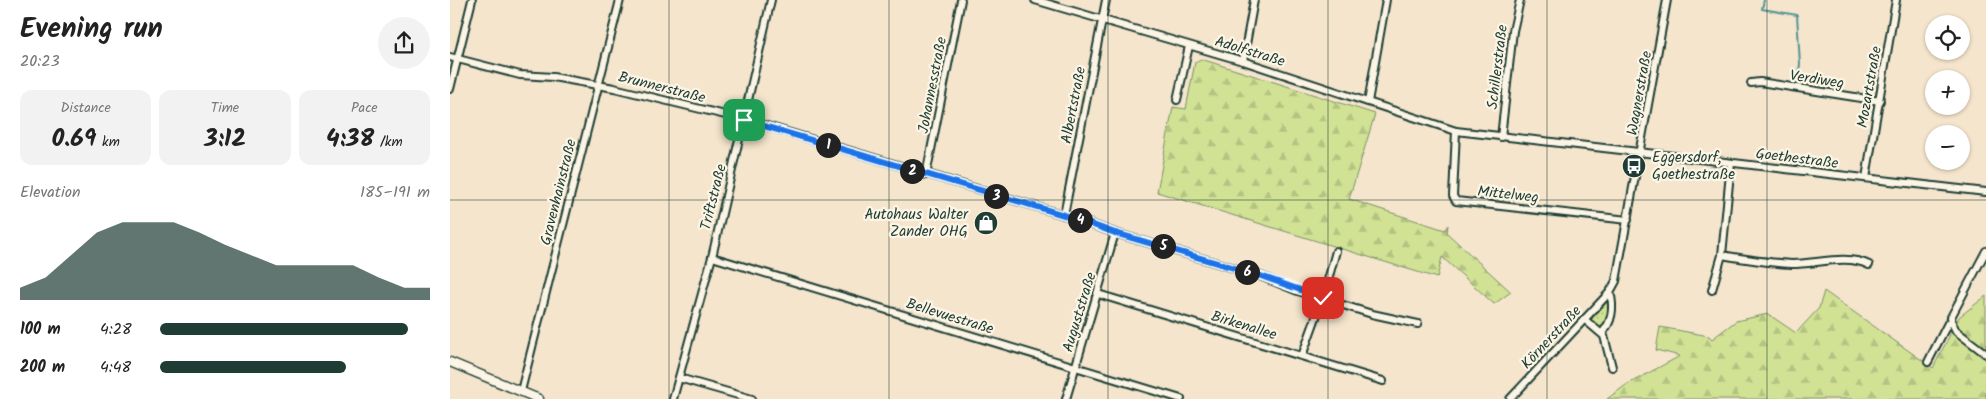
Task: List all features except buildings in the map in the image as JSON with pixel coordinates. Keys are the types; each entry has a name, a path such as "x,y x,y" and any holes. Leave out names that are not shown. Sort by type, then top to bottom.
{"street":[{"path":"450,89 472,0"},
{"name":"Gravenhainstraße","path":"522,394 620,0"},
{"name":"Triftstraße","path":"673,399 712,257 771,0"},
{"name":"Johannesstraße","path":"926,175 961,0"},
{"name":"Adolfstraße","path":"1035,0 1243,61 1456,131"},
{"name":"Albertstraße","path":"1064,215 1106,0"},
{"path":"1243,61 1254,0"},
{"path":"1368,102 1386,0"},
{"name":"Schillerstraße","path":"1501,137 1513,30 1520,0"},
{"name":"Wagnerstraße","path":"1602,332 1608,326 1612,313 1610,292 1616,281 1628,220 1667,0"},
{"name":"Mozartstraße","path":"1866,178 1896,0"},
{"path":"1176,100 1189,46"},
{"name":"Brunnerstraße","path":"450,57 520,76 553,78 598,85 744,120 1239,269 1372,314 1418,324"},
{"name":"Verdiweg","path":"1751,83 1760,82 1880,101"},
{"name":"Goethestraße","path":"1456,131 1986,192"},
{"name":"Mittelweg","path":"1456,131 1453,196 1456,201 1628,220"},
{"path":"1712,290 1722,255 1731,163"},
{"name":"Auguststraße","path":"1066,399 1115,233"},
{"path":"1302,356 1323,298 1336,251"},
{"path":"1986,251 1951,317 1956,331 1986,354"},
{"path":"1722,255 1792,264 1840,260 1863,262 1869,265"},
{"name":"Bellevuestraße","path":"712,257 1181,399"},
{"name":"Körnerstraße","path":"1510,399 1610,292"},
{"name":"Birkenallee","path":"1098,294 1383,381"},
{"path":"1584,319 1602,332 1612,367"},
{"path":"1928,362 1948,323 1952,323"},
{"path":"450,362 522,394 539,399"},
{"path":"679,378 752,399"}],"green space":[{"path":"1201,59 1375,114 1349,199 1445,230 1448,225 1447,233 1511,292 1494,304 1442,257 1437,278 1157,192 1173,107 1186,109 1195,62"},
{"path":"1824,291 1933,368 1959,317 1986,296 1986,399 1607,399 1626,385 1680,356 1656,350 1660,327 1709,336 1712,339 1736,321 1768,314 1796,333 1819,308"},
{"path":"1608,301 1611,308 1605,327 1596,327 1590,321"}],"waterway":[{"path":"1764,0 1762,9 1797,15 1800,64 1797,84"}],"place":[{"name":"Eggersdorf, Goethestraße","path":"1634,166"},
{"name":"Autohaus Walter Zander OHG","path":"986,223"}],"route":[{"path":"744,120 1074,218 1115,233 1155,243 1209,262 1258,275 1298,291 1323,298"}]}
